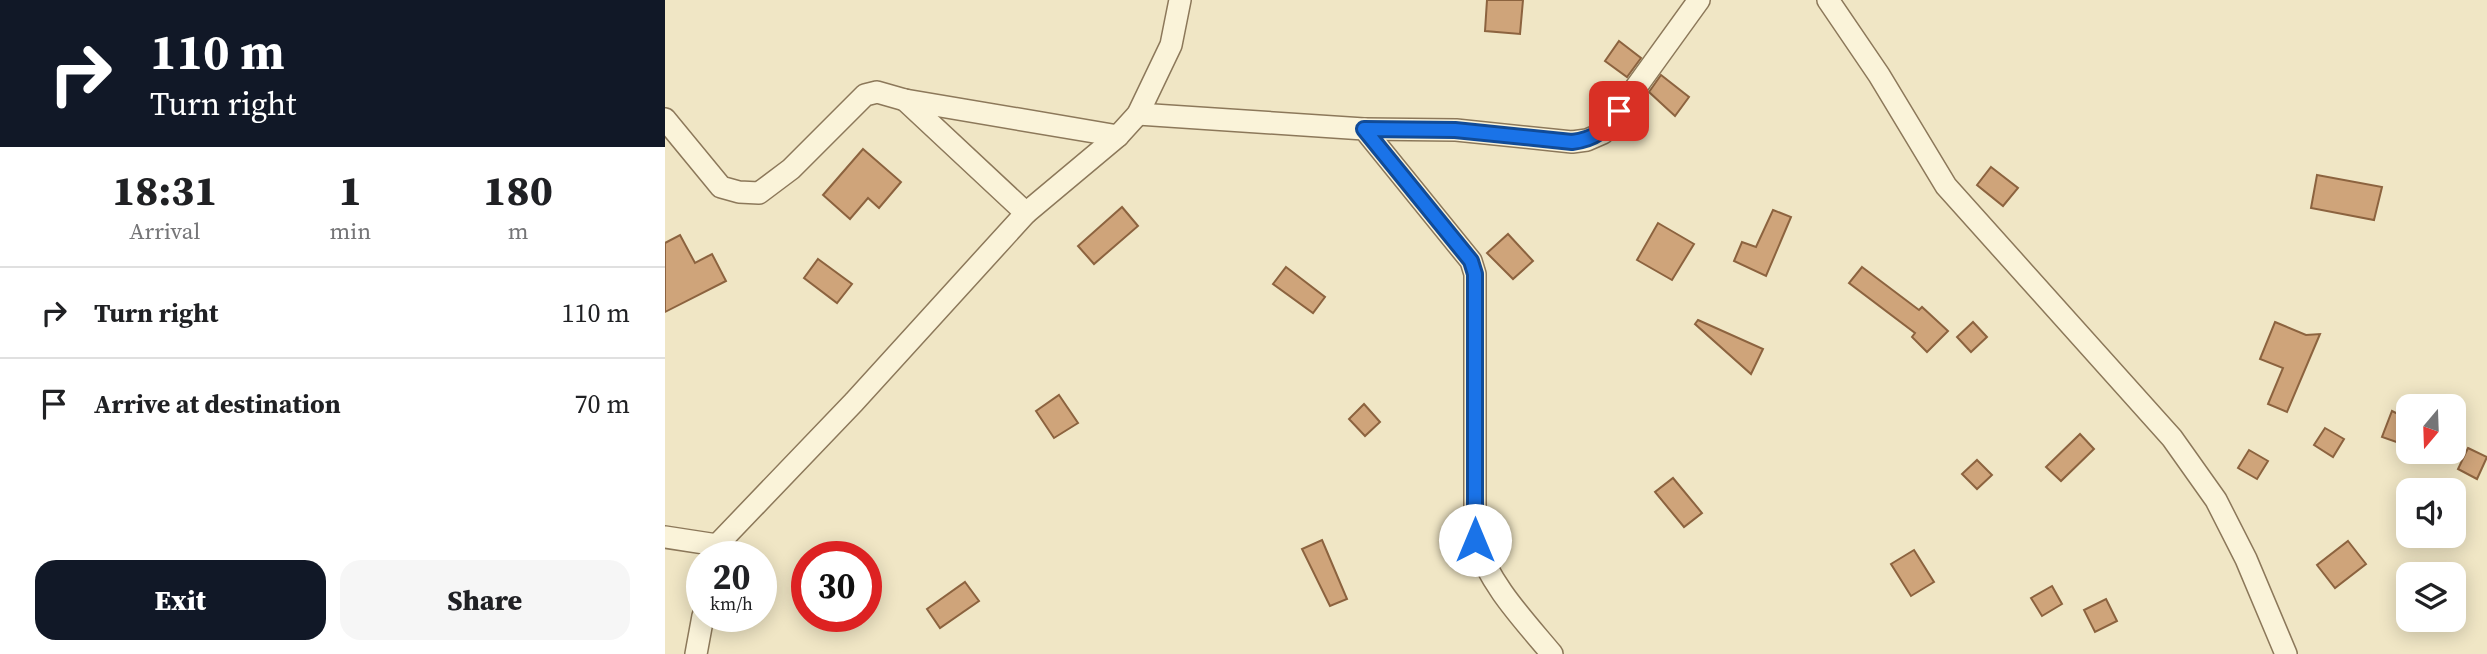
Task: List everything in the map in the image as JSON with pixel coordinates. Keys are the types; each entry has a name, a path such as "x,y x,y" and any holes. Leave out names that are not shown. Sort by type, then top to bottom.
{"street":[{"path":"725,541 1026,213 1118,136 1138,114 1171,45 1180,0"},
{"path":"1138,114 1364,129 1455,130 1572,142 1587,140 1603,133 1699,0"},
{"path":"1828,0 1879,75 1946,186 2172,439 2216,500 2286,654"},
{"path":"665,119 721,187 739,192 759,193 791,169 865,95 877,92 905,100 1118,136"},
{"path":"905,100 1026,213"},
{"path":"1364,129 1471,261 1475,274 1475,540 1482,562 1495,585 1552,654"},
{"path":"665,537 686,543"},
{"path":"696,654 700,632"}],"building":[{"path":"1487,0 1523,0 1520,34 1485,31"},
{"path":"1619,41 1641,58 1627,77 1605,61"},
{"path":"1661,75 1689,97 1675,116 1649,92"},
{"path":"863,149 901,182 879,208 868,198 850,219 823,195"},
{"path":"1991,167 2018,188 2003,206 1977,185"},
{"path":"2317,175 2382,187 2374,220 2311,208"},
{"path":"1122,207 1138,226 1094,264 1078,246"},
{"path":"1773,210 1791,217 1766,276 1734,261 1742,242 1756,247"},
{"path":"1658,223 1694,244 1672,280 1637,260"},
{"path":"1508,234 1533,261 1513,279 1487,253"},
{"path":"680,235 695,263 712,254 726,281 665,312 665,243"},
{"path":"818,259 852,284 837,303 804,278"},
{"path":"1286,267 1325,297 1313,313 1273,284"},
{"path":"1862,267 1919,310 1922,307 1948,331 1927,352 1912,337 1915,333 1849,283"},
{"path":"1698,320 1763,349 1751,374 1695,324"},
{"path":"1973,322 1987,337 1971,352 1957,337"},
{"path":"2275,322 2306,335 2320,334 2287,412 2268,404 2283,368 2260,359"},
{"path":"1059,395 1078,423 1054,438 1036,411"},
{"path":"1364,404 1380,422 1365,436 1349,419"},
{"path":"2392,411 2396,413 2396,442 2382,437"},
{"path":"2325,428 2344,439 2333,457 2314,445"},
{"path":"2080,434 2094,449 2061,481 2046,467"},
{"path":"2468,448 2487,457 2477,479 2458,469 2460,464 2466,464"},
{"path":"2249,450 2268,461 2257,479 2238,468"},
{"path":"1977,460 1992,475 1977,489 1962,474"},
{"path":"1673,478 1702,513 1684,527 1655,492"},
{"path":"1322,540 1347,599 1330,606 1302,549"},
{"path":"2348,541 2366,564 2335,588 2317,565"},
{"path":"1914,550 1934,582 1911,596 1891,564"},
{"path":"965,582 979,601 940,628 927,609"},
{"path":"2052,586 2062,604 2042,616 2031,598"},
{"path":"2106,599 2117,621 2095,632 2084,610"}],"route":[{"path":"1475,540 1475,274 1471,261 1364,129 1455,130 1572,142 1587,140 1603,133 1619,111"}]}
